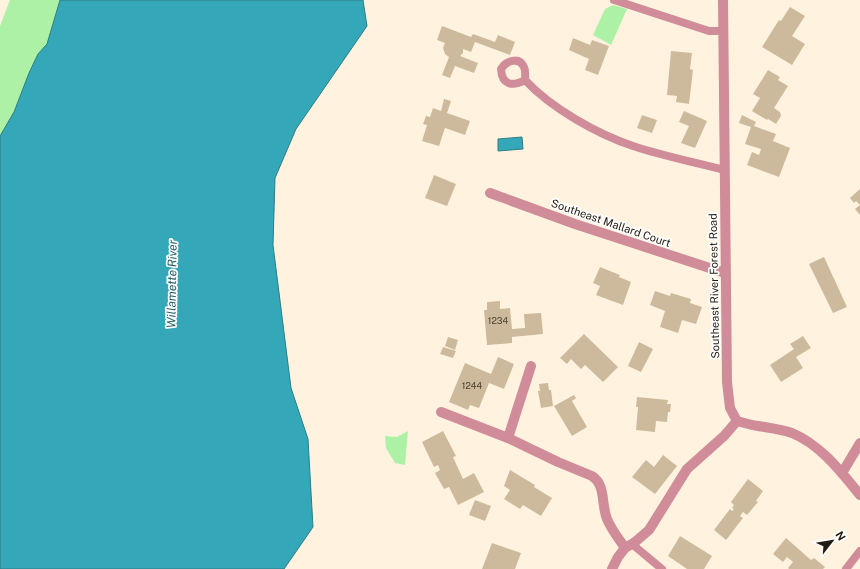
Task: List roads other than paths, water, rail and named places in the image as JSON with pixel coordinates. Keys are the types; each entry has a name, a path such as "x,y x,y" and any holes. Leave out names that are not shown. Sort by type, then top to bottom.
{"street":[{"name":"Southeast River Forest Road","path":"723,0 727,382 730,408 737,421"},
{"name":"Southeast Mallard Court","path":"490,193 575,224 725,274"},
{"path":"508,438 531,366"},
{"path":"441,412 508,438 596,478 600,484 608,520 628,546"},
{"path":"612,569 618,557 628,546 648,530 687,469 724,436 737,421 774,428 792,433 806,440 818,449 842,473 860,495"},
{"path":"842,473 860,443"}],"lane":[{"path":"614,0 709,31 723,31"},
{"path":"525,80 533,89 553,104 603,134 633,146 724,170"},
{"path":"628,546 662,569"},
{"path":"846,569 860,551"}],"water":[{"name":"Willamette River","path":"60,0 363,0 367,26 296,129 275,178 273,245 291,388 308,439 313,527 284,569 0,569 0,136 14,112 38,54 47,44"},
{"path":"522,137 523,149 498,151 498,139"}]}
